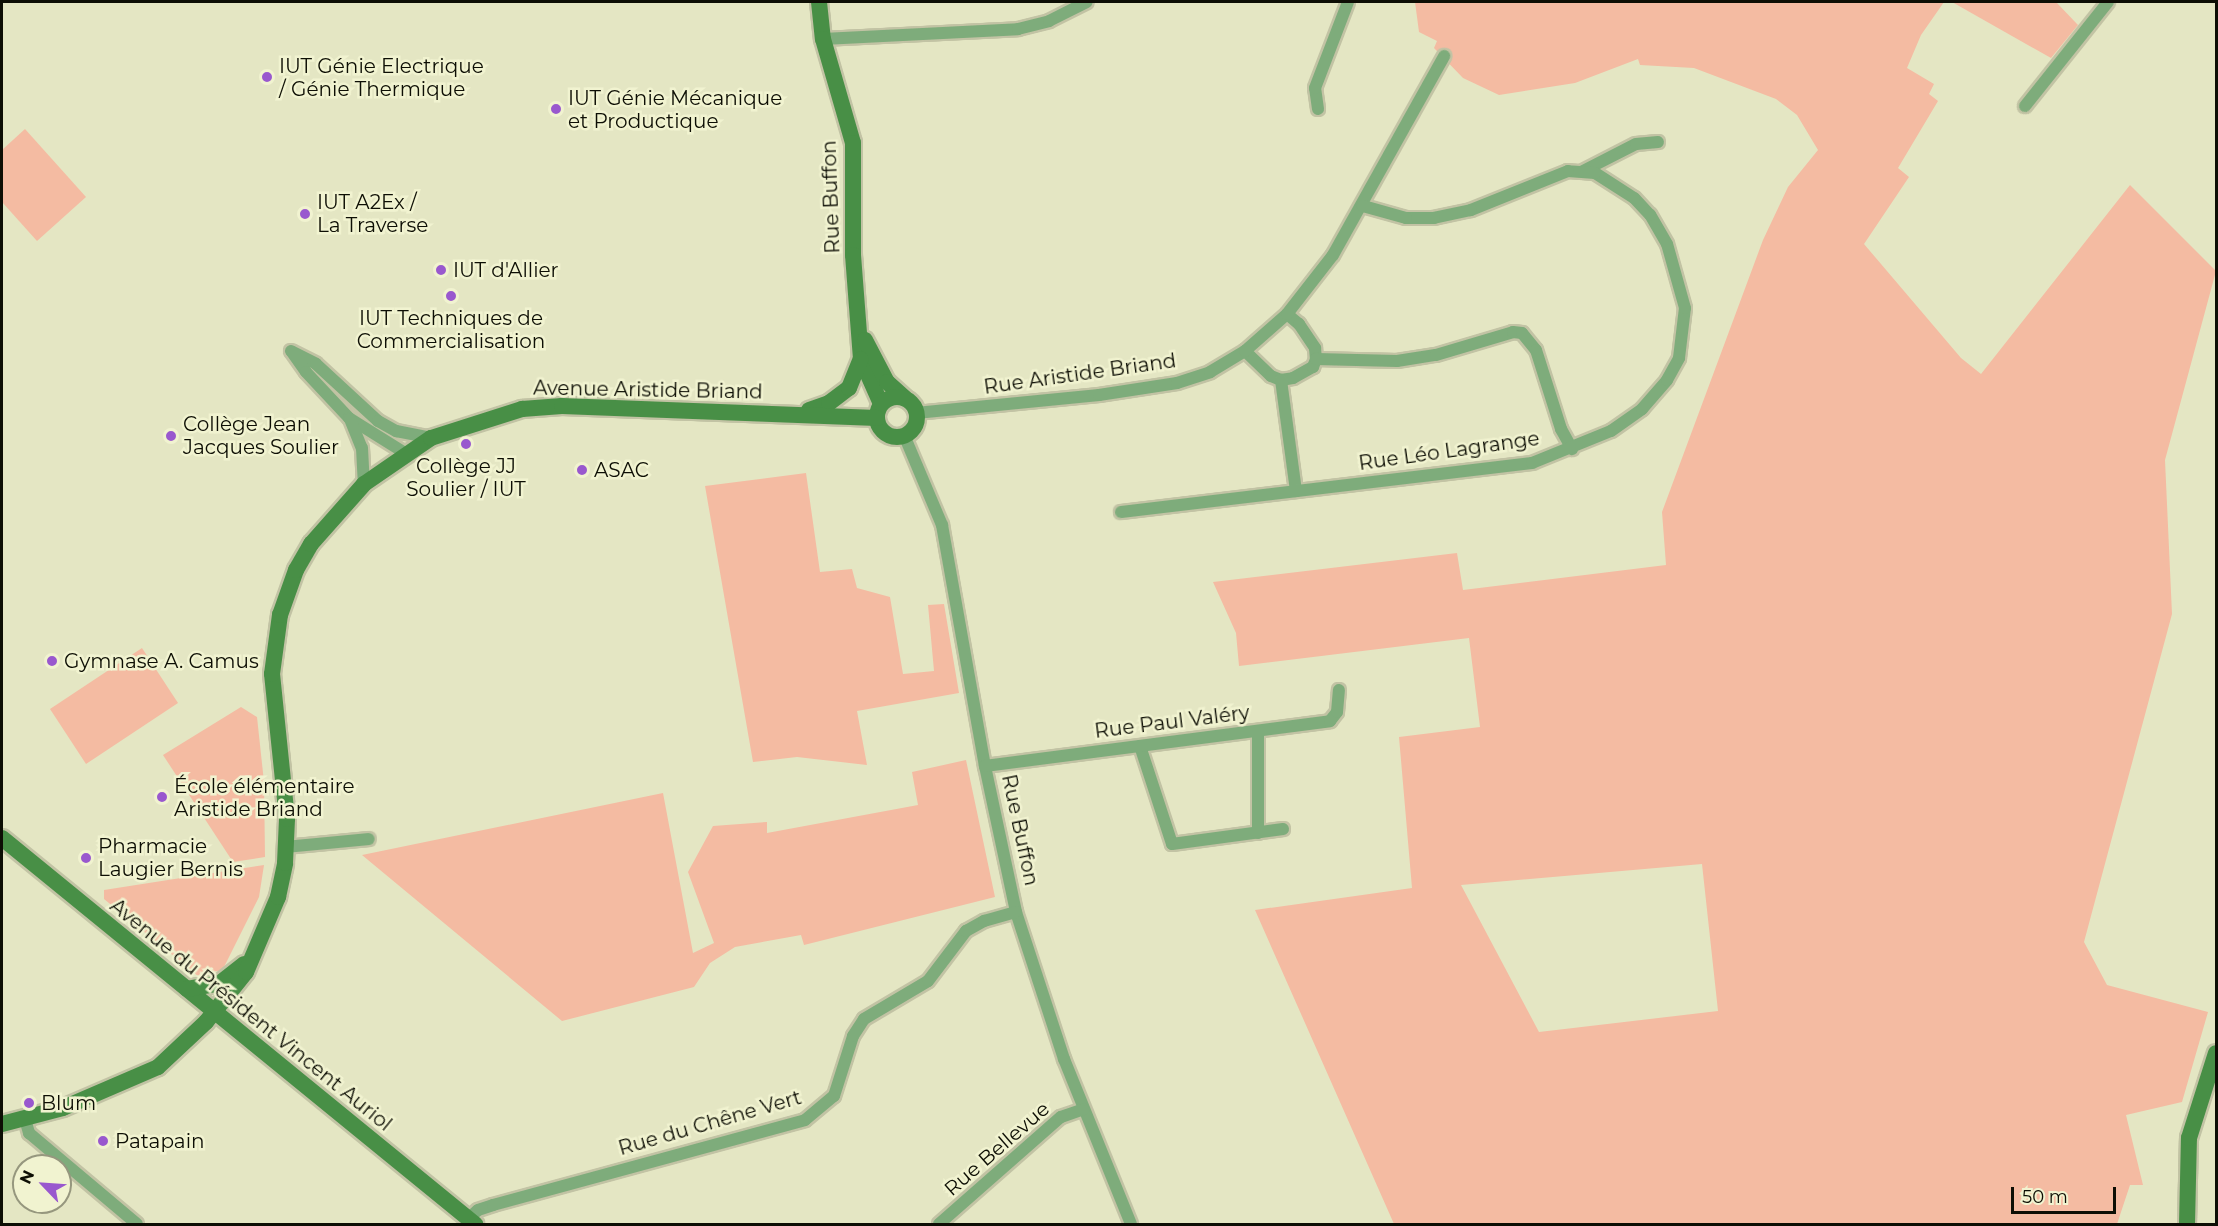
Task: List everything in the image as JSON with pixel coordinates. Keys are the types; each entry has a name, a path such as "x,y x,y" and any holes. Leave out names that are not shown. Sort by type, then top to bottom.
{"main road":[{"name":"Rue Buffon","path":"819,2 823,39 853,143 853,255 861,359 879,411"},
{"name":"Rue Buffon","path":"859,322 887,382 905,398"},
{"path":"802,412 829,403 849,388 861,359"},
{"path":"892,397 905,398 916,413 913,429 904,435 886,433 879,411 892,397"},
{"name":"Avenue Aristide Briand","path":"3,1119 25,1119 113,1089 158,1067 215,1012 246,972 261,942 278,897 286,847 272,674 280,615 311,543 364,484 405,453 431,438 522,409 562,406 802,412 879,411"},
{"name":"Avenue du Président Vincent Auriol","path":"2,837 472,1222"},
{"path":"187,989 220,983 231,976 261,942"},
{"path":"2187,1224 2189,1138 2217,1053"}],"street":[{"path":"823,39 1018,29 1049,21 1087,2"},
{"path":"1318,109 1316,88 1348,2"},
{"path":"2025,106 2108,2"},
{"name":"Rue Aristide Briand","path":"916,413 1099,396 1177,382 1210,372 1245,351 1287,314 1333,255 1363,206 1444,56"},
{"path":"1363,206 1406,218 1434,218 1471,210 1549,177 1583,171 1636,144 1658,142"},
{"name":"Rue Léo Lagrange","path":"1121,512 1532,463 1572,449 1611,431 1642,409 1667,380 1679,358 1684,334 1681,284 1667,244 1650,215 1616,184 1583,171"},
{"path":"1245,351 1271,376 1281,380 1293,378 1313,367 1316,359 1315,348 1299,324 1287,314"},
{"path":"1316,359 1397,361 1522,333 1536,350 1561,429 1572,449"},
{"path":"405,453 350,418 306,372 291,351 315,364 378,421 396,431 431,438"},
{"path":"1281,380 1296,491"},
{"path":"350,418 362,448 364,484"},
{"name":"Rue Buffon","path":"904,435 942,525 985,766 1016,912 1084,1109 1131,1224"},
{"name":"Rue Paul Valéry","path":"985,766 1330,721 1337,712 1339,690"},
{"path":"1258,731 1258,833"},
{"path":"1140,746 1172,844 1283,829"},
{"path":"286,847 369,839"},
{"name":"Rue du Chêne Vert","path":"472,1222 478,1210 493,1205 805,1120 834,1096 853,1036 864,1019 928,981 966,931 984,921 1016,912"},
{"name":"Rue Bellevue","path":"939,1224 1060,1117 1084,1109"},
{"path":"25,1119 29,1133 137,1224"}],"shaded area":[{"path":"1415,2 1944,2 1921,35 1907,68 1934,84 1929,94 1938,101 1898,168 1909,177 1864,244 1961,358 1981,374 2130,185 2216,271 2165,460 2172,614 2084,942 2107,985 2208,1012 2182,1102 2126,1115 2143,1185 2130,1185 2117,1224 1394,1224 1255,910 1412,888 1399,737 1480,727 1469,638 1239,666 1236,633 1213,582 1457,553 1463,590 1666,565 1662,512 1763,240 1788,187 1818,150 1797,115 1776,99 1694,68 1640,65 1638,59 1575,83 1499,95 1463,78 1434,48 1437,41 1419,32","holes":["1702,864 1718,1011 1539,1032 1461,885"]},
{"path":"1952,2 2056,2 2078,25 2051,58"},
{"path":"25,129 86,197 37,241 2,202 2,150"},
{"path":"806,473 820,572 852,569 857,588 890,597 903,674 934,671 928,605 944,604 959,693 857,711 867,765 797,757 753,762 705,486"},
{"path":"142,648 178,703 86,764 50,709"},
{"path":"241,707 257,717 264,782 265,857 233,862 163,755"},
{"path":"966,760 995,897 804,945 801,935 735,947 710,963 694,987 562,1021 362,855 663,793 693,953 714,943 688,872 713,826 767,822 767,833 918,805 912,772"},
{"path":"264,865 259,897 222,971 202,972 198,976 104,899 104,890"}],"place":[{"name":"IUT Génie Electrique / Génie Thermique","path":"267,77"},
{"name":"IUT Génie Mécanique et Productique","path":"556,109"},
{"name":"IUT A2Ex / La Traverse","path":"305,214"},
{"name":"IUT d'Allier","path":"441,270"},
{"name":"IUT Techniques de Commercialisation","path":"451,296"},
{"name":"Collège Jean Jacques Soulier","path":"171,436"},
{"name":"Collège JJ Soulier / IUT","path":"466,444"},
{"name":"ASAC","path":"582,470"},
{"name":"Gymnase A. Camus","path":"52,661"},
{"name":"École élémentaire Aristide Briand","path":"162,797"},
{"name":"Pharmacie Laugier Bernis","path":"86,858"},
{"name":"Blum","path":"29,1103"},
{"name":"Patapain","path":"103,1141"}]}
